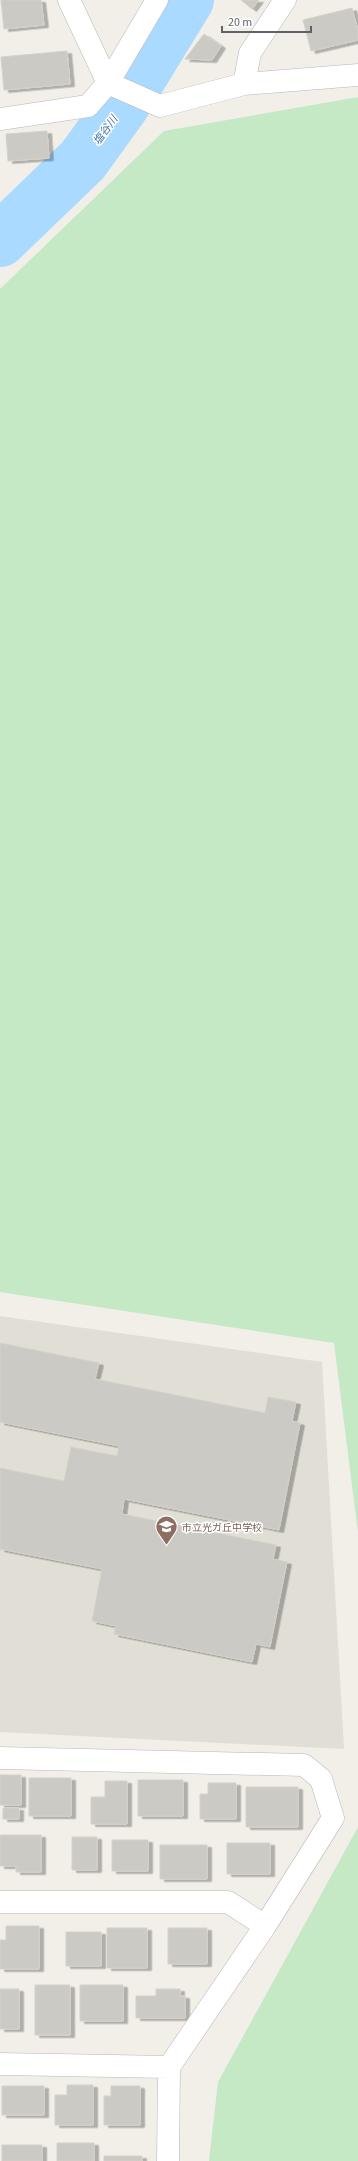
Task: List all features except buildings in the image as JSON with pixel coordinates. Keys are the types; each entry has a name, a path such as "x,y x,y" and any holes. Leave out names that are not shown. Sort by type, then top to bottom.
{"street":[{"path":"69,0 108,83 160,106 244,84 358,75"},
{"path":"0,119 88,106 108,83 157,0"},
{"path":"244,84 250,53 285,0"},
{"path":"0,1758 304,1765 321,1779 333,1818 265,1926 169,2067 168,2161"},
{"path":"0,1902 228,1902 265,1926"},
{"path":"0,2064 169,2067"}],"shaded area":[{"name":"市立光ガ丘中学校","path":"0,1316 322,1362 344,1749 0,1732"}],"green space":[{"path":"358,97 358,1533 334,1343 0,1292 0,289 164,131"},
{"path":"358,1827 358,2161 209,2161 218,2082"}],"waterway":[{"name":"塩谷川","path":"0,240 83,160 122,106 187,0"}],"place":[{"name":"市立光ガ丘中学校","path":"166,1546"}]}
